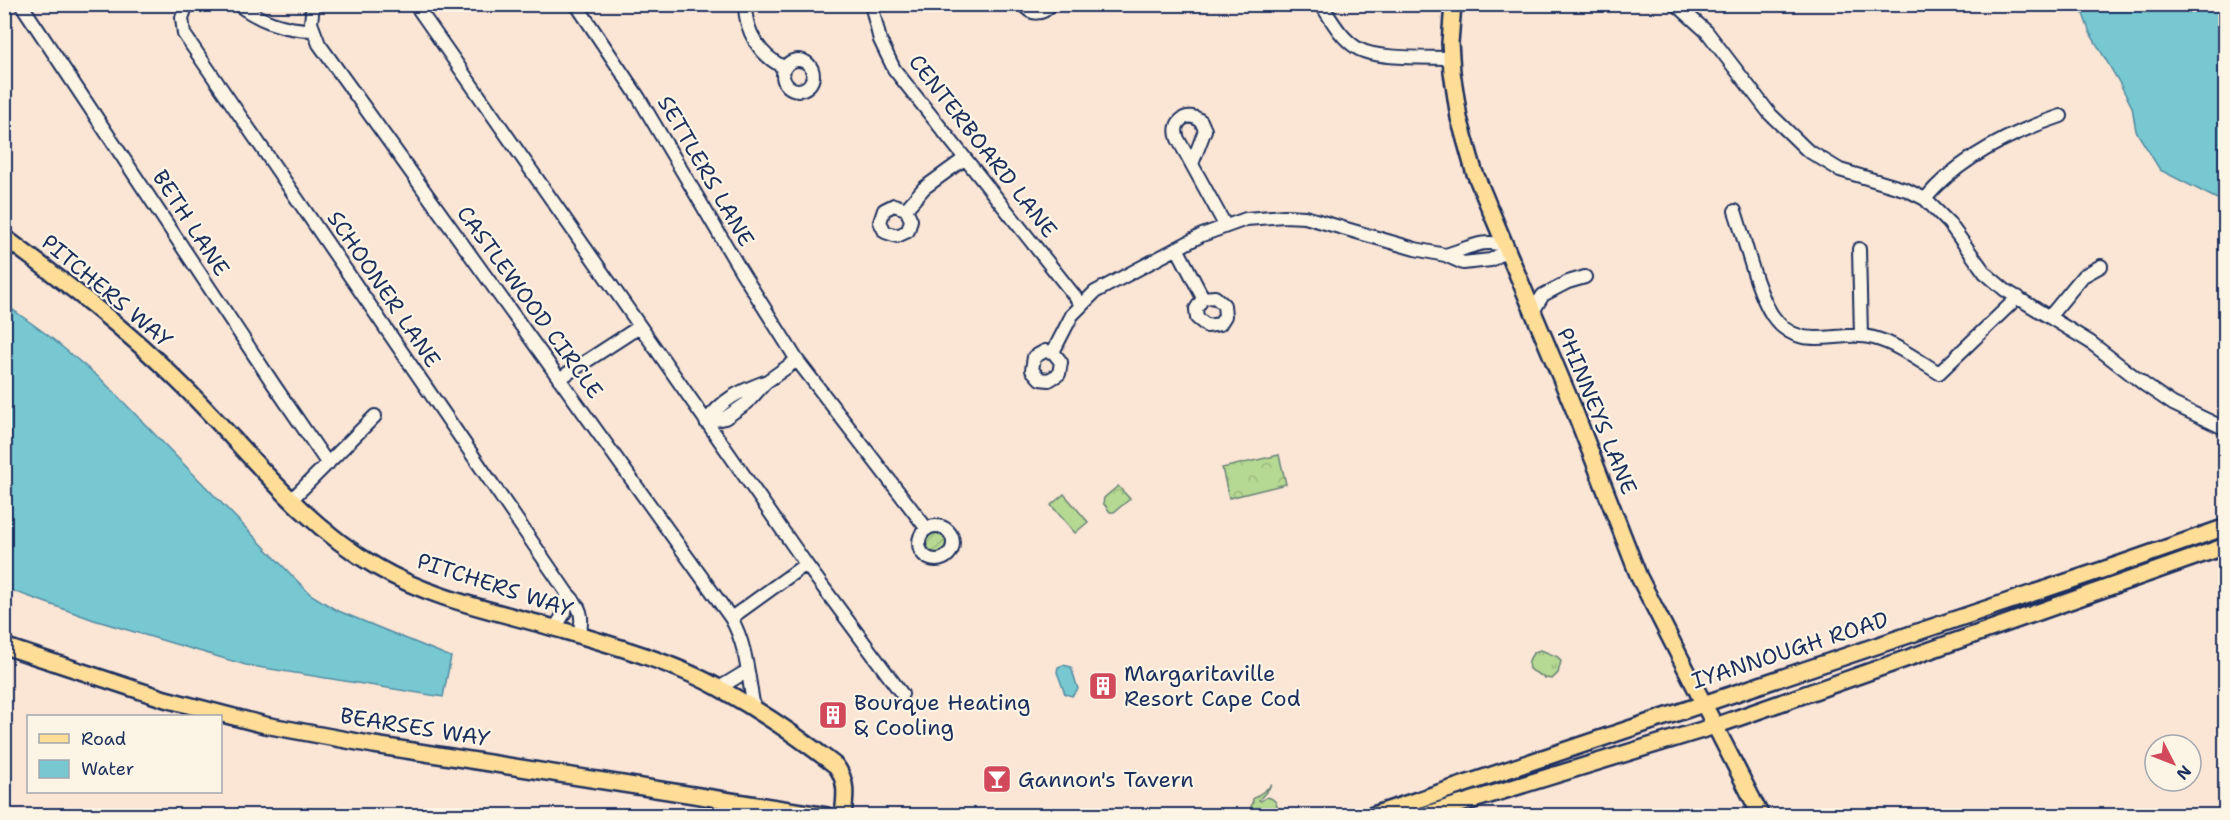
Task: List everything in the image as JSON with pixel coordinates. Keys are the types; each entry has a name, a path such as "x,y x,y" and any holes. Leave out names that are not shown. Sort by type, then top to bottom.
{"main road":[{"name":"PHINNEYS LANE","path":"1453,4 1450,43 1456,104 1474,171 1573,407 1639,578 1761,816"},
{"name":"PITCHERS WAY","path":"4,237 129,336 179,382 291,500 335,540 377,568 456,602 555,628 675,668 718,688 754,708 836,766 845,788 843,816"},
{"name":"IYANNOUGH ROAD","path":"1370,816 2226,527"},
{"name":"IYANNOUGH ROAD","path":"1421,816 1715,726 2226,546"},
{"name":"BEARSES WAY","path":"4,646 165,699 275,727 374,745 827,816"}],"street":[{"name":"BETH LANE","path":"21,4 273,385 328,464"},
{"name":"SCHOONER LANE","path":"187,4 182,18 184,34 567,593 580,607 583,622 579,636"},
{"path":"237,4 271,24 293,30 313,30"},
{"name":"CASTLEWOOD CIRCLE","path":"313,4 311,24 319,44 730,618 741,638 754,708"},
{"path":"414,4 806,564 902,694"},
{"name":"SETTLERS LANE","path":"576,4 635,92 741,271 797,360 927,529"},
{"path":"746,4 749,27 757,44 769,59 785,68"},
{"name":"CENTERBOARD LANE","path":"871,4 880,40 894,69 1081,304"},
{"path":"1023,4 1029,11 1037,13 1045,11 1051,4"},
{"path":"1321,4 1339,32 1362,51 1391,56 1451,58"},
{"path":"1676,4 1707,32 1770,114 1817,158 1840,170 1907,190 1925,199 1949,223 1985,273 2018,297 2090,342 2166,400 2186,412 2226,429"},
{"path":"1925,199 1941,180 1983,151 2024,129 2061,116"},
{"path":"906,209 924,188 964,159"},
{"path":"1192,164 1225,225"},
{"path":"1735,211 1765,301 1773,316 1790,331 1809,338 1861,336 1884,341 1939,373 2018,297"},
{"path":"1053,352 1072,315 1095,292 1225,225 1264,217 1305,218 1415,249 1445,255 1463,263 1486,262 1501,254 1505,246 1495,242 1486,242 1445,255"},
{"path":"1177,248 1203,298"},
{"path":"1859,249 1861,336"},
{"path":"2050,316 2083,276 2101,266"},
{"path":"1532,313 1543,295 1568,282 1585,277"},
{"path":"559,379 639,327"},
{"path":"706,422 717,407 739,391 766,382 797,360"},
{"path":"291,500 375,416"},
{"path":"730,618 806,564"},
{"path":"555,628 565,612 567,593"},
{"path":"718,688 747,671"}],"green space":[{"path":"1279,455 1286,484 1229,498 1222,468"},
{"path":"1118,486 1130,499 1114,512 1110,512 1103,503 1104,498"},
{"path":"1064,494 1088,522 1075,533 1051,505"},
{"path":"936,533 944,536 947,544 944,552 936,555 928,552 925,544 928,536"},
{"path":"1541,650 1558,657 1561,661 1558,673 1552,679 1545,678 1529,669 1531,656"},
{"path":"1272,785 1259,800 1267,797 1274,800 1281,815 1249,815 1253,799"}],"water":[{"path":"2085,4 2225,5 2225,203 2160,170 2136,131 2132,107 2090,33 2082,11"},
{"path":"5,304 49,336 102,380 310,594 336,610 451,657 443,697 246,665 94,620 5,588"},
{"path":"1063,665 1071,667 1078,689 1072,696 1065,694 1057,672 1058,667"}],"place":[{"name":"Margaritaville Resort Cape Cod","path":"1103,686"},
{"name":"Bourque Heating & Cooling","path":"833,715"},
{"name":"Gannon's Tavern","path":"997,779"}]}
